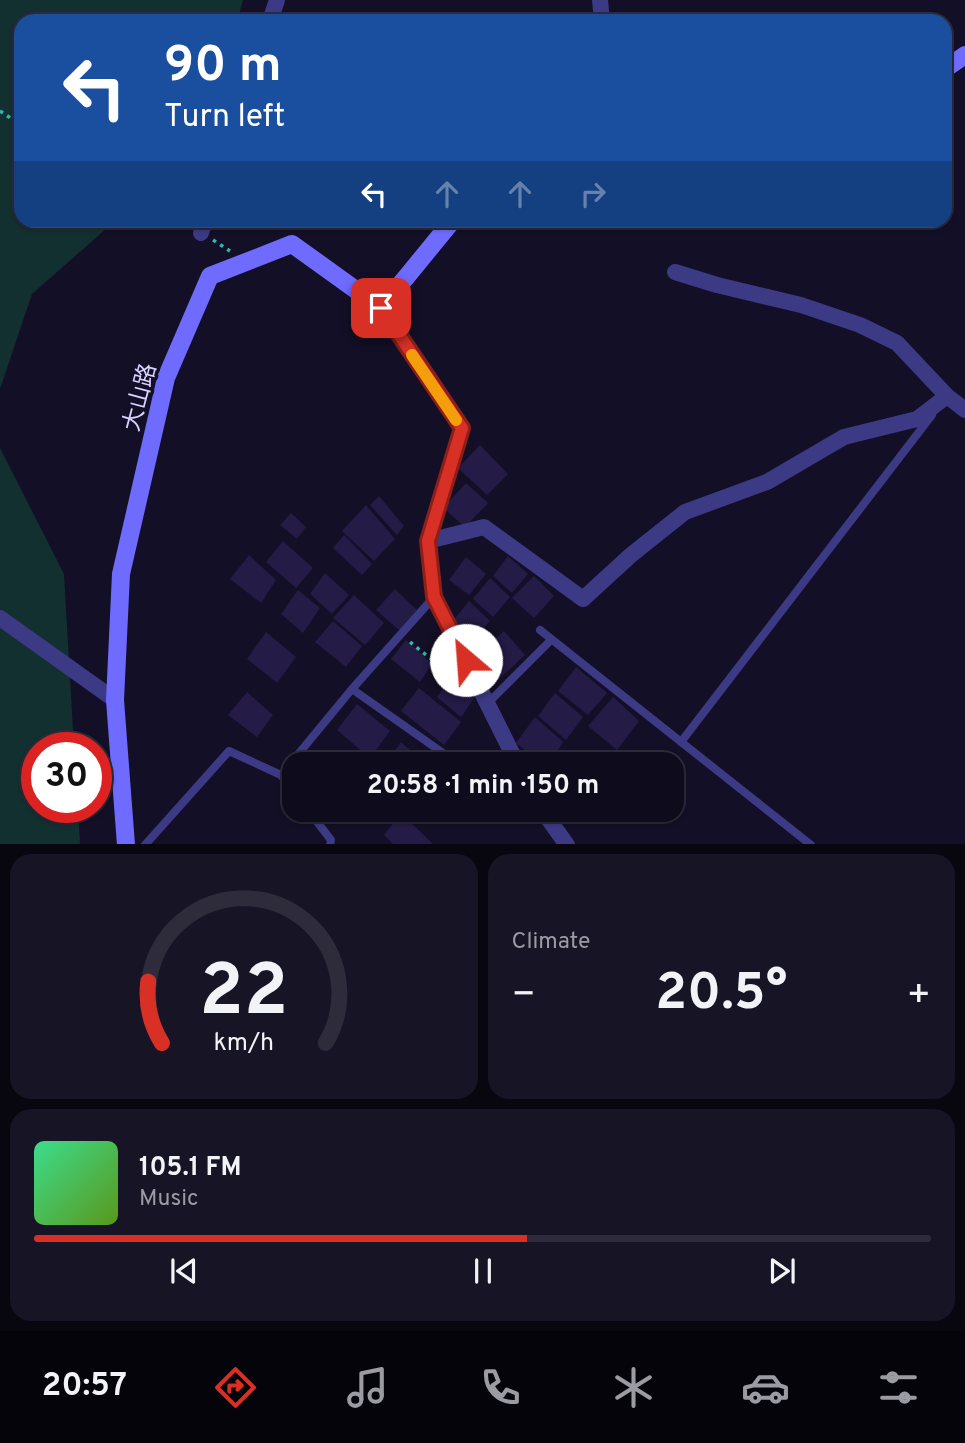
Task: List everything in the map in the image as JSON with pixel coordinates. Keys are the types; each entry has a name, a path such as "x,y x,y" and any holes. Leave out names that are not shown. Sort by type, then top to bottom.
{"street":[{"path":"446,228 381,308 462,428 428,541 434,597 512,752"},
{"name":"大山路","path":"126,844 115,700 121,574 166,378 210,276 292,244 381,308"},
{"path":"676,272 717,285 801,305 860,325 897,343 947,396 965,410"},
{"path":"428,541 484,527 583,598 685,512 767,482 844,437 917,419 947,396"},
{"path":"0,618 115,700"},
{"path":"551,822 566,844"}],"lane":[{"path":"681,742 947,396"},
{"path":"146,844 229,751 281,775 352,689 434,597"},
{"path":"540,630 810,844"},
{"path":"488,703 551,639"},
{"path":"352,689 442,752"},
{"path":"317,822 331,840 330,844"}],"path":[{"path":"400,634 488,703"}],"green space":[{"path":"0,0 243,0 239,14 14,14 14,228 107,228 32,294 0,389"},
{"path":"0,448 64,574 73,732 21,732 21,823 79,823 80,844 0,844"}],"building":[{"path":"480,445 508,474 487,495 458,468"},
{"path":"466,483 488,503 465,527 443,508"},
{"path":"379,496 404,526 397,535 370,505"},
{"path":"366,505 395,539 374,561 342,531"},
{"path":"291,513 306,527 297,539 280,525"},
{"path":"344,535 372,564 362,575 333,548"},
{"path":"283,541 313,568 296,588 266,562"},
{"path":"249,555 276,580 261,603 230,579"},
{"path":"508,556 528,574 512,593 493,576"},
{"path":"466,557 486,574 469,595 449,580"},
{"path":"325,573 349,595 332,614 310,594"},
{"path":"534,576 554,596 534,618 512,598"},
{"path":"490,578 510,597 493,617 473,599"},
{"path":"395,589 417,610 399,630 376,610"},
{"path":"298,590 320,608 303,633 281,614"},
{"path":"354,595 384,623 365,645 333,618"},
{"path":"469,601 490,621 473,640 453,621"},
{"path":"333,621 362,646 346,667 315,642"},
{"path":"504,631 525,655 499,679 477,656"},
{"path":"266,632 296,657 277,683 247,659"},
{"path":"406,640 432,664 420,682 391,659"},
{"path":"576,667 607,693 588,715 558,691"},
{"path":"451,678 475,697 461,717 437,697"},
{"path":"419,688 461,722 444,745 401,711"},
{"path":"247,692 273,715 257,737 228,715"},
{"path":"555,693 583,717 566,740 538,716"},
{"path":"613,697 639,721 617,750 588,726"},
{"path":"357,704 390,731 374,752 363,752 337,730"},
{"path":"535,717 563,742 557,752 527,752 516,743"},
{"path":"401,742 412,752 394,752"},
{"path":"394,822 410,822 433,844 393,844 384,835"}],"slow traffic":[{"path":"412,355 456,420"}],"route":[{"path":"381,308 462,428 428,541 434,597 466,660"}]}
